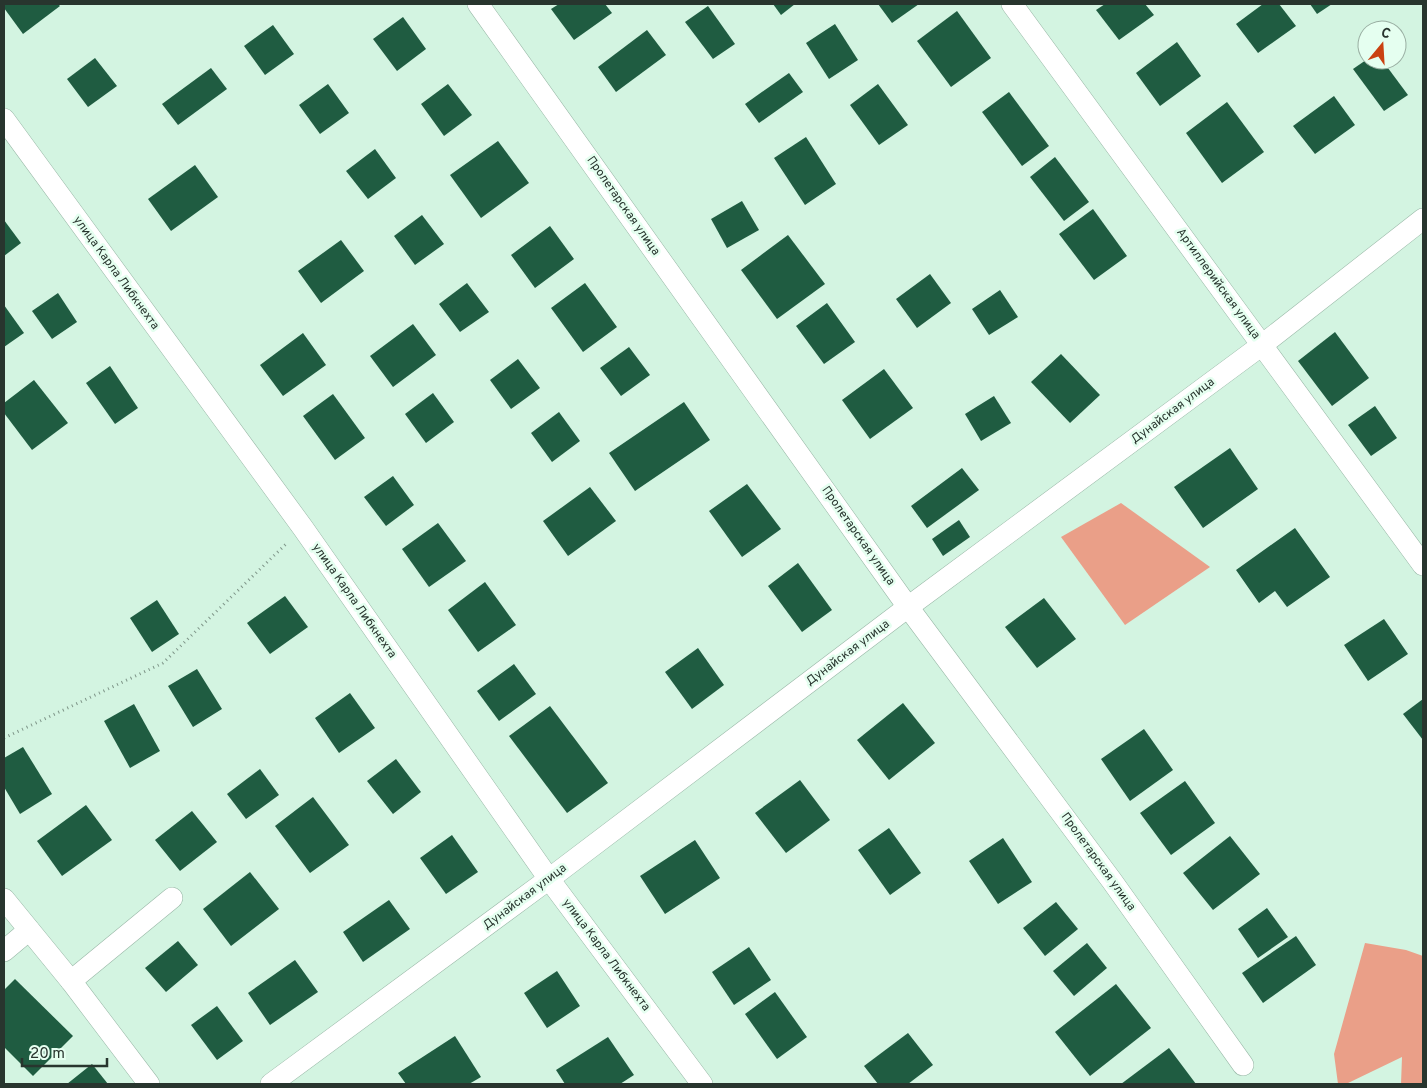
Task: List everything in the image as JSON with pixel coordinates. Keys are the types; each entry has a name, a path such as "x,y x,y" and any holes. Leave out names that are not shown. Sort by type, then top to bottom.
{"street":[{"name":"Пролетарская улица","path":"478,4 908,607 1112,881 1243,1065"},
{"name":"Артиллерийская улица","path":"1012,4 1423,565"},
{"name":"улица Карла Либкнехта","path":"4,119 303,528 549,879 702,1084"},
{"name":"Дунайская улица","path":"271,1084 549,879 908,607 1262,345 1423,219"},
{"path":"71,981 172,898"},
{"path":"4,899 71,981 149,1084"},
{"path":"4,951 29,930"}],"path":[{"path":"4,738 163,662 303,528"}],"shaded area":[{"path":"1121,503 1210,567 1125,625 1061,537"},
{"path":"1365,943 1406,950 1423,956 1423,1084 1401,1084 1402,1057 1346,1084 1338,1084 1334,1054"}],"building":[{"path":"4,4 58,4 60,6 23,34 4,8"},
{"path":"559,4 605,4 612,13 574,40 551,9"},
{"path":"773,4 795,4 781,15"},
{"path":"878,4 919,4 892,23"},
{"path":"1105,4 1145,4 1154,15 1119,40 1096,10"},
{"path":"1263,4 1279,4 1296,26 1258,53 1236,24"},
{"path":"1310,4 1332,4 1317,14"},
{"path":"708,6 735,44 713,59 685,22"},
{"path":"957,11 991,58 951,87 917,41"},
{"path":"403,17 426,49 397,71 373,39"},
{"path":"835,24 858,60 829,79 806,43"},
{"path":"273,25 294,54 265,75 244,46"},
{"path":"647,30 666,55 616,92 598,67"},
{"path":"1177,42 1201,76 1160,106 1136,73"},
{"path":"95,58 117,86 88,107 67,79"},
{"path":"1357,66 1357,70 1389,70 1408,95 1384,111 1353,69"},
{"path":"211,68 227,89 178,125 162,104"},
{"path":"789,73 803,92 759,123 745,104"},
{"path":"328,84 349,113 320,134 299,105"},
{"path":"448,84 472,115 444,136 421,104"},
{"path":"878,84 908,125 879,145 850,105"},
{"path":"1009,92 1049,146 1022,166 982,112"},
{"path":"1334,96 1355,125 1315,154 1293,126"},
{"path":"1227,102 1264,152 1222,183 1186,133"},
{"path":"806,137 836,184 805,205 774,158"},
{"path":"498,141 529,183 481,218 450,175"},
{"path":"375,149 396,178 368,199 346,171"},
{"path":"1055,157 1089,202 1064,221 1030,177"},
{"path":"195,165 218,197 171,231 148,199"},
{"path":"742,201 759,230 727,248 711,219"},
{"path":"1093,209 1127,256 1094,280 1059,234"},
{"path":"422,215 444,244 415,265 394,236"},
{"path":"4,220 21,243 4,256"},
{"path":"550,226 574,259 535,288 511,255"},
{"path":"788,235 825,284 777,319 741,270"},
{"path":"341,240 364,271 321,303 298,271"},
{"path":"930,274 951,303 917,328 896,299"},
{"path":"467,283 489,312 460,332 439,304"},
{"path":"585,283 617,327 583,352 551,308"},
{"path":"1000,290 1018,317 989,335 972,309"},
{"path":"58,293 77,322 52,339 32,311"},
{"path":"827,303 855,342 824,364 796,326"},
{"path":"4,305 24,333 4,347"},
{"path":"413,324 436,355 393,387 370,356"},
{"path":"1335,332 1369,378 1332,406 1298,361"},
{"path":"303,333 326,365 283,396 260,365"},
{"path":"629,347 650,375 621,396 600,368"},
{"path":"1061,354 1100,395 1070,423 1031,382"},
{"path":"518,359 540,388 511,409 490,380"},
{"path":"110,366 138,408 115,424 86,383"},
{"path":"884,369 913,408 870,439 842,400"},
{"path":"34,380 68,423 32,450 4,413 4,403"},
{"path":"433,393 454,422 426,443 405,414"},
{"path":"333,394 365,438 335,460 303,416"},
{"path":"994,396 1011,423 981,441 965,414"},
{"path":"684,402 710,440 635,491 609,453"},
{"path":"1375,406 1397,438 1371,456 1348,425"},
{"path":"559,412 580,441 552,462 531,433"},
{"path":"1230,448 1258,489 1203,528 1174,487"},
{"path":"962,468 979,490 927,528 911,506"},
{"path":"393,476 414,505 386,526 364,497"},
{"path":"747,484 781,529 742,557 709,511"},
{"path":"590,487 616,521 568,556 543,521"},
{"path":"959,520 970,537 943,556 932,539"},
{"path":"438,523 466,561 429,587 402,549"},
{"path":"1295,528 1330,577 1287,607 1275,591 1259,603 1236,570"},
{"path":"798,563 832,610 802,632 768,586"},
{"path":"485,582 516,625 478,652 448,610"},
{"path":"285,596 308,627 270,654 247,623"},
{"path":"1044,598 1076,639 1037,668 1005,627"},
{"path":"157,600 179,634 152,652 130,618"},
{"path":"1384,619 1408,654 1368,681 1344,645"},
{"path":"698,648 724,685 692,709 665,672"},
{"path":"514,664 536,694 499,721 477,691"},
{"path":"197,669 222,709 193,727 168,686"},
{"path":"350,693 375,728 339,753 315,718"},
{"path":"1423,699 1423,740 1403,714"},
{"path":"903,703 935,743 889,780 857,740"},
{"path":"134,704 160,751 130,768 104,721"},
{"path":"550,706 608,783 567,813 509,736"},
{"path":"1144,729 1173,770 1130,801 1101,759"},
{"path":"23,747 52,794 20,814 4,787 4,758"},
{"path":"396,759 421,792 393,814 367,781"},
{"path":"260,769 279,795 246,819 227,794"},
{"path":"800,780 830,820 786,853 755,813"},
{"path":"1185,781 1215,823 1171,855 1140,813"},
{"path":"313,797 349,845 310,873 275,826"},
{"path":"86,805 112,840 62,876 37,841"},
{"path":"192,811 217,842 180,871 155,840"},
{"path":"889,828 921,873 890,895 858,850"},
{"path":"452,835 478,872 446,894 420,858"},
{"path":"1230,836 1260,874 1213,910 1183,873"},
{"path":"1003,838 1032,882 998,904 969,861"},
{"path":"695,840 720,878 665,914 640,876"},
{"path":"250,872 279,909 231,946 203,909"},
{"path":"389,900 410,929 363,962 343,932"},
{"path":"1056,902 1078,929 1045,956 1023,928"},
{"path":"1267,908 1288,937 1258,958 1238,929"},
{"path":"1296,936 1316,965 1263,1003 1242,973"},
{"path":"178,941 198,965 166,992 145,968"},
{"path":"1087,943 1107,968 1074,996 1053,971"},
{"path":"749,947 771,980 734,1005 712,972"},
{"path":"295,960 318,992 270,1025 248,993"},
{"path":"557,971 580,1006 547,1028 524,993"},
{"path":"15,979 73,1036 33,1076 4,1047 4,990"},
{"path":"1116,984 1151,1028 1090,1076 1055,1032"},
{"path":"775,992 807,1037 777,1059 745,1014"},
{"path":"217,1006 243,1041 217,1060 191,1025"},
{"path":"908,1033 933,1065 908,1084 878,1084 864,1066"},
{"path":"455,1036 481,1077 469,1084 406,1084 398,1073"},
{"path":"608,1037 634,1075 620,1084 565,1084 556,1070"},
{"path":"1169,1048 1196,1084 1121,1084"},
{"path":"92,1064 108,1084 67,1084"}]}
